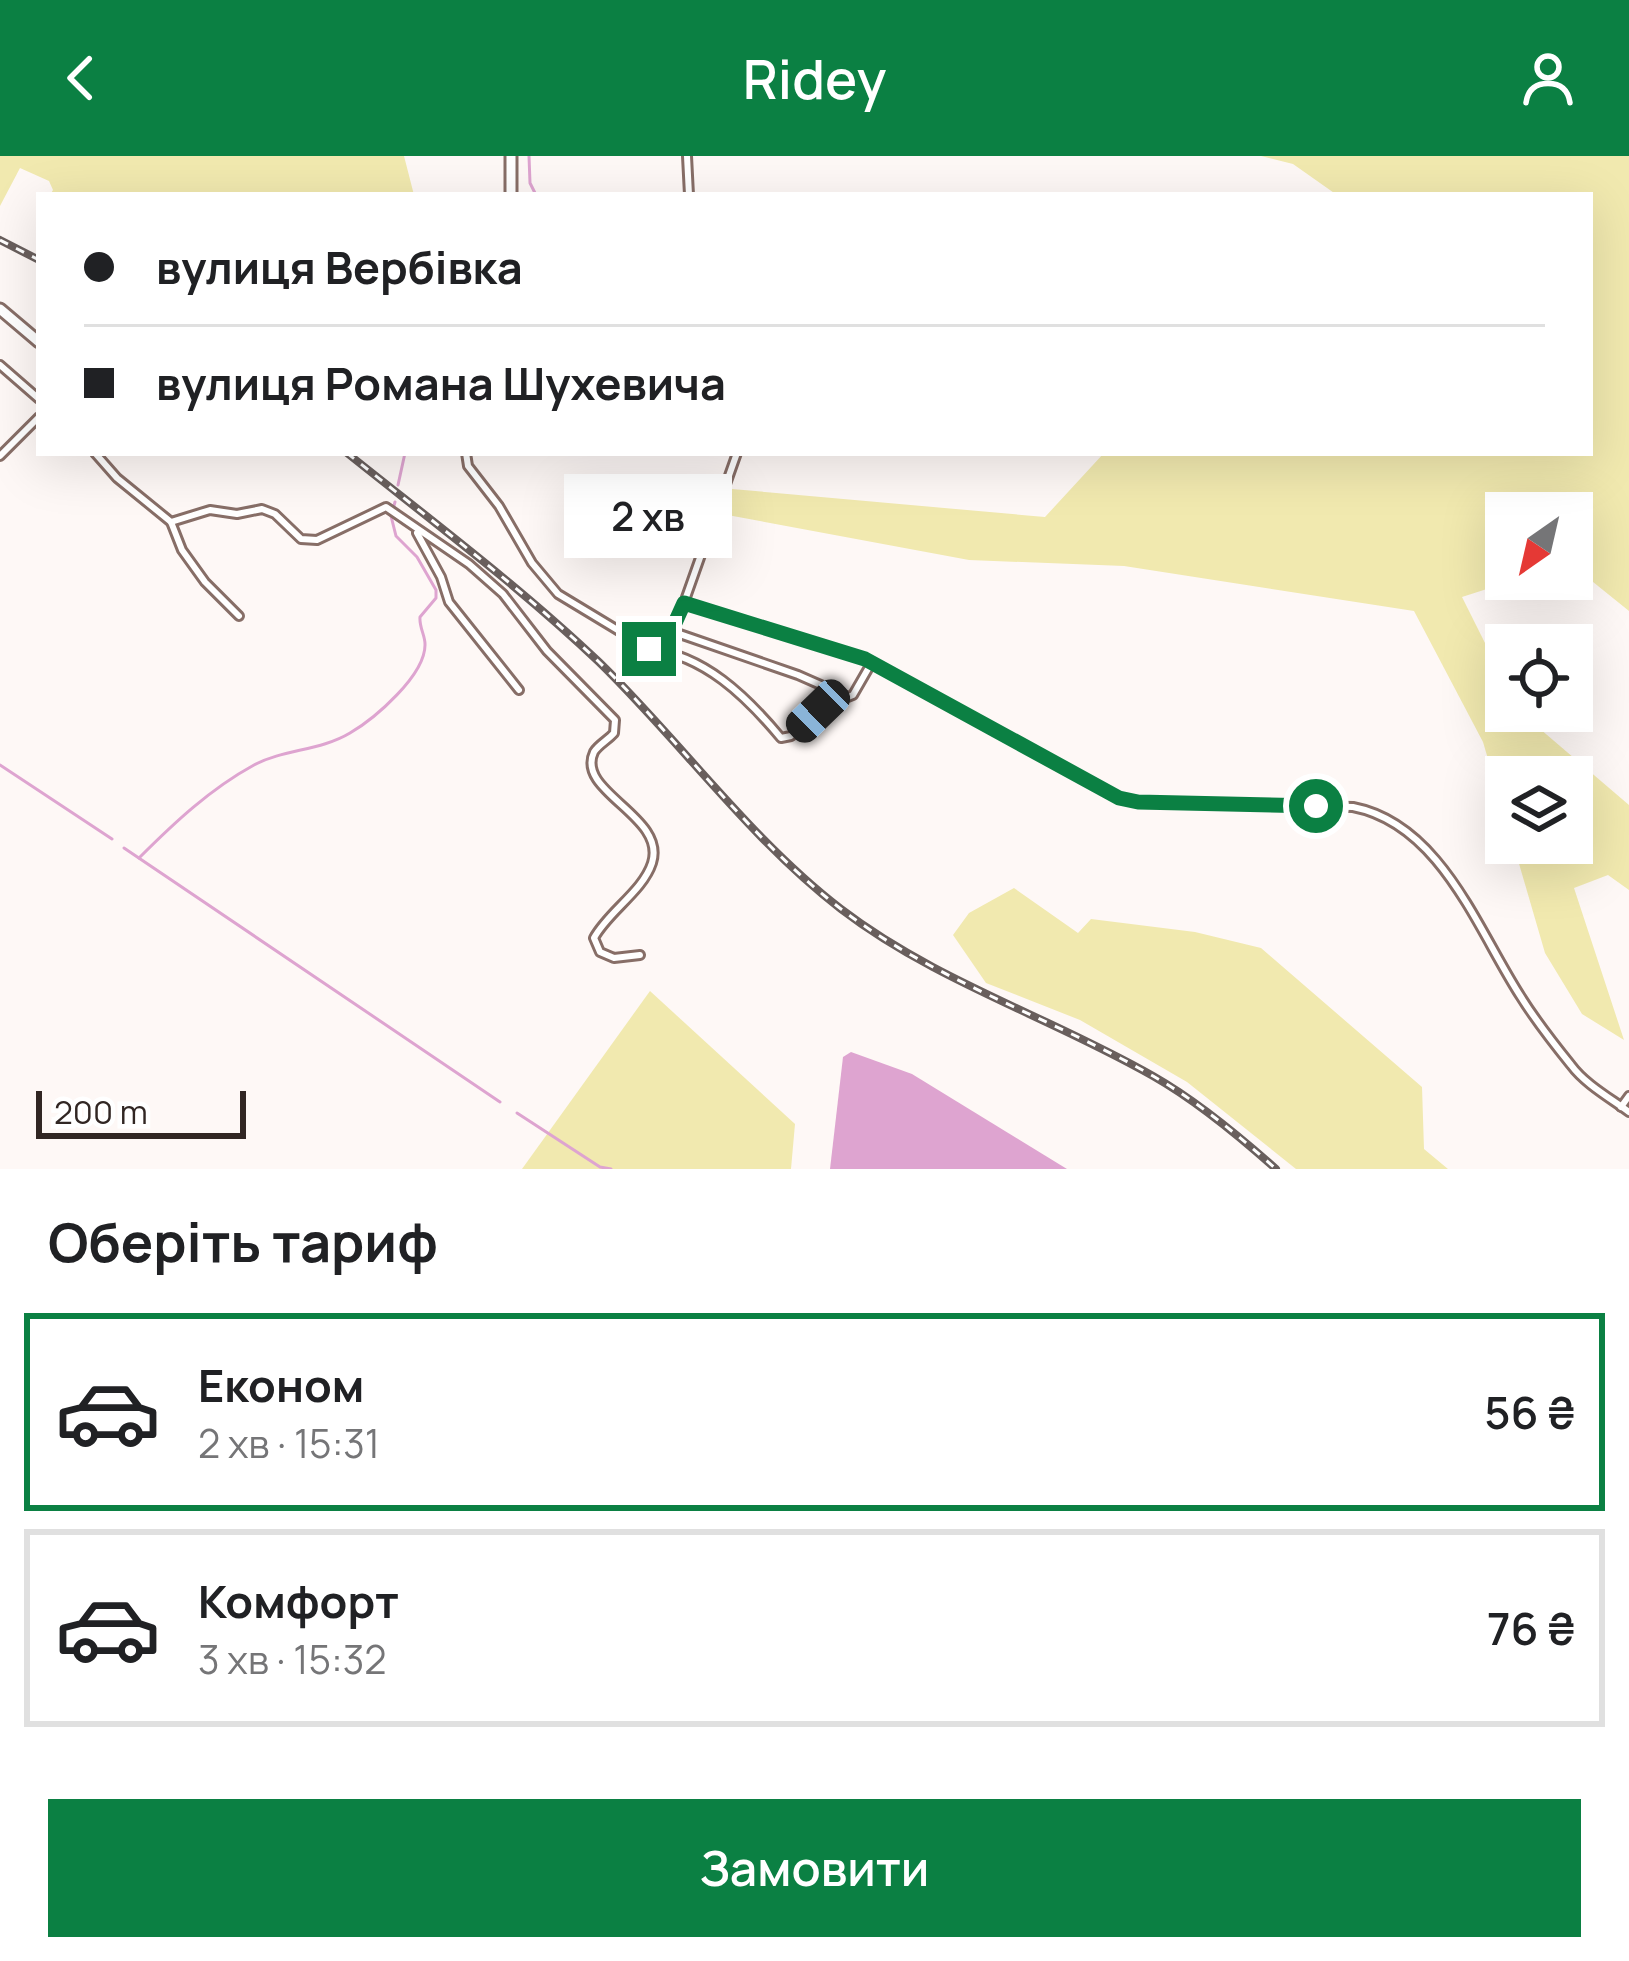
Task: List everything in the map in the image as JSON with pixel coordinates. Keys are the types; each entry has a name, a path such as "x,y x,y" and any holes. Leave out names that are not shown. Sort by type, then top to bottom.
{"street":[{"path":"511,156 511,192"},
{"path":"687,156 689,192"},
{"path":"0,309 36,339"},
{"path":"0,364 36,396"},
{"path":"0,456 36,420"},
{"path":"98,456 171,521 182,550 239,616"},
{"path":"466,456 468,466 499,506 532,563 558,594 617,632 734,686 785,739 834,691"},
{"path":"660,649 684,603 736,456"},
{"path":"171,521 210,510 237,514 262,509 309,540 386,507 469,564 503,595 547,651 615,720 614,733 595,749 594,775 642,824 654,849 652,866 594,938 600,952 614,958 640,955"},
{"path":"416,531 442,577 449,602 519,690"},
{"path":"684,603 872,662 1119,798 1373,811 1396,824 1439,865 1522,999 1574,1070 1625,1109 1629,1096"},
{"path":"671,631 854,695 872,662"}],"shaded area":[{"path":"0,156 404,156 413,192 52,192 49,181 20,168 0,206"},
{"path":"1261,156 1629,156 1629,611 1593,582 1593,492 1485,492 1485,590 1462,597 1485,643 1485,732 1544,732 1572,756 1487,756 1414,611 1124,566 969,560 722,514 732,489 1045,517 1101,456 1593,456 1593,192 1333,192 1293,164"},
{"path":"1593,774 1629,805 1629,890 1608,875 1574,888 1624,1040 1582,1014 1545,953 1519,864 1593,864"},
{"path":"1014,888 1078,933 1091,919 1195,932 1261,948 1422,1087 1424,1149 1448,1169 1296,1169 1187,1082 1080,1020 986,983 953,935 969,913"},
{"path":"650,991 795,1124 791,1169 522,1169"},
{"path":"851,1052 912,1074 1067,1169 830,1169 843,1057"}],"waterway":[{"path":"529,156 534,192"},
{"path":"398,485 404,456"},
{"path":"139,858 193,807 238,774 350,733 408,682 423,656 420,617 436,598 436,590 417,557 396,536 391,516 395,502"},
{"path":"0,765 112,839"},
{"path":"124,848 500,1102"},
{"path":"517,1113 600,1167 611,1169"}],"railway":[{"path":"0,240 36,258"},
{"path":"351,456 569,634 776,852 841,909 954,978 1153,1076 1217,1119 1276,1169"}],"route":[{"path":"649,649 665,645 684,603 865,659 1119,798 1316,806"}]}
